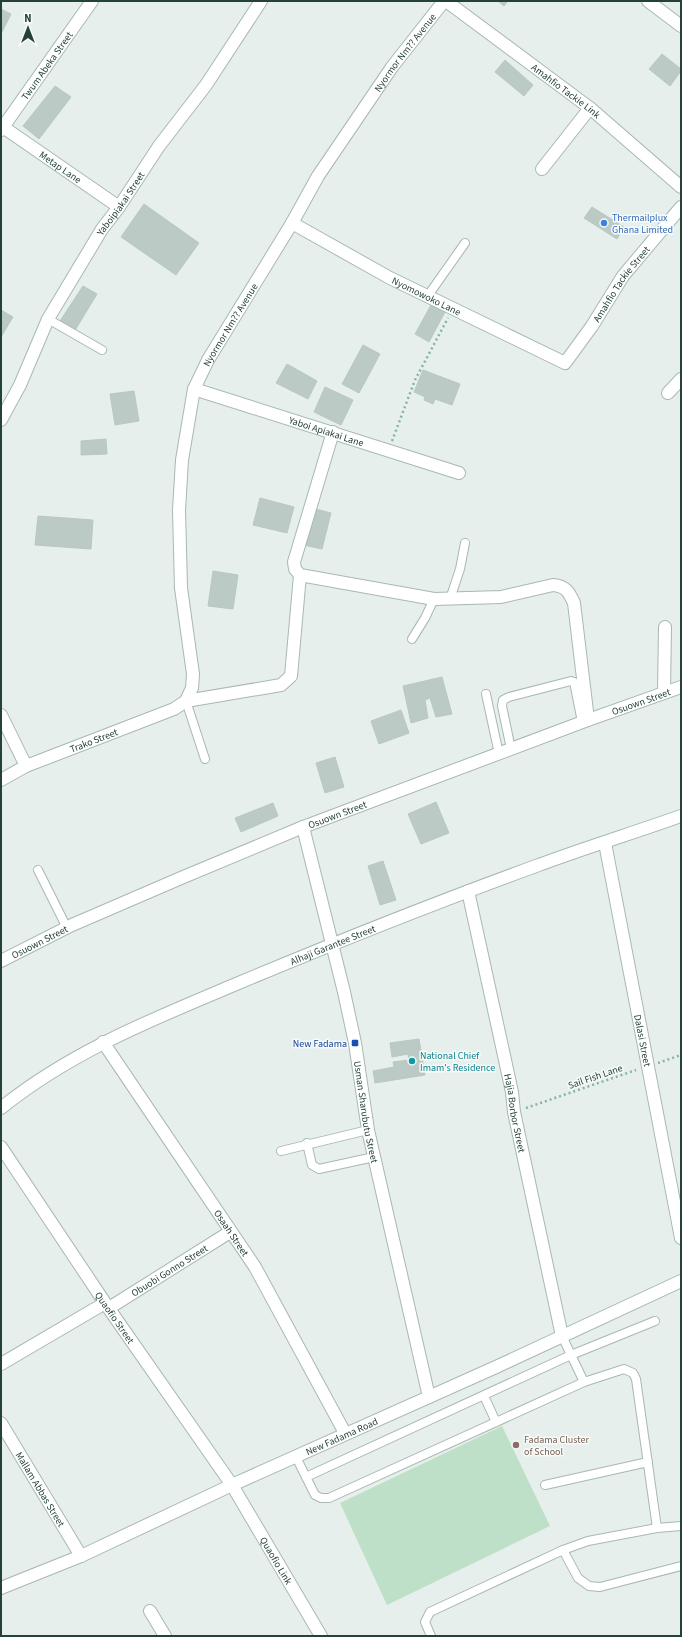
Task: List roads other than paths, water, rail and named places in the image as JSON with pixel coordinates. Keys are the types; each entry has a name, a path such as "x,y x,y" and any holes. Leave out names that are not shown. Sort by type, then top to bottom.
{"street":[{"name":"Twum Abeka Street","path":"2,128 92,1"},
{"name":"Yaboipiakai Street","path":"1,420 20,385 48,319 102,229 119,207 159,146 206,85 261,1"},
{"name":"Amahfio Tackie Link","path":"445,1 590,108 681,187"},
{"name":"Nyormor Nm?? Avenue","path":"186,701 192,688 193,674 181,588 179,510 182,460 194,389 208,360 292,223 318,176 392,67 445,1"},
{"path":"648,1 681,26"},
{"path":"542,169 590,108"},
{"name":"Metap Lane","path":"2,128 119,207"},
{"name":"Amahfio Tackie Street","path":"565,363 592,326 623,276 681,207"},
{"name":"Nyomowoko Lane","path":"292,223 348,256 427,297 565,363"},
{"path":"668,393 681,379"},
{"name":"Yaboi Apiakai Lane","path":"194,389 459,473"},
{"name":"Trako Street","path":"1,780 26,766 174,708 186,701 281,685 287,681 291,676 300,575 295,569 294,562 333,432"},
{"path":"300,575 434,599 501,597 553,585 561,585 568,591 574,603 585,721"},
{"path":"664,627 664,693"},
{"name":"Osuown Street","path":"1,962 67,928 303,827 585,721 681,687"},
{"path":"1,716 26,766"},
{"name":"Alhaji Garantee Street","path":"1,1108 30,1085 104,1042 332,944 468,891 681,816"},
{"name":"Usman Sharubutu Street","path":"303,827 355,1044 368,1130 428,1397"},
{"name":"Dalasi Street","path":"605,843 681,1238"},
{"name":"Hajia Borbor Street","path":"468,891 510,1084 514,1112 562,1336"},
{"name":"Osaah Street","path":"104,1042 230,1232 255,1267 346,1433"},
{"name":"Quaofio Street","path":"1,1147 107,1306 232,1485"},
{"name":"Obuobi Gonno Street","path":"1,1364 107,1306 230,1232"},
{"name":"New Fadama Road","path":"1,1588 81,1556 232,1485 681,1281"},
{"name":"Mallam Abbas Street","path":"1,1423 81,1556"},
{"name":"Quaofio Link","path":"232,1485 321,1636"},
{"path":"150,1611 165,1636"}],"lane":[{"path":"427,297 465,243"},
{"path":"48,319 102,350"},
{"path":"450,599 460,568 465,543"},
{"path":"412,639 425,618 434,599"},
{"path":"511,749 502,706 503,700 509,697 571,680 574,682 585,721"},
{"path":"486,694 499,754"},
{"path":"186,701 205,759"},
{"path":"38,870 67,928"},
{"path":"281,1151 368,1130"},
{"path":"307,1144 312,1165 319,1169 374,1157"},
{"path":"306,1477 571,1355 655,1321"},
{"path":"562,1336 584,1382"},
{"path":"296,1457 315,1495 321,1498 329,1498 584,1382 624,1369 633,1373 636,1379 657,1528"},
{"path":"484,1396 496,1422"},
{"path":"545,1485 648,1462"},
{"path":"431,1636 425,1622 430,1612 564,1550 588,1541 657,1528 681,1526"},
{"path":"564,1550 578,1578 589,1586 600,1587 681,1566"}],"place":[{"name":"Thermailplux Ghana Limited","path":"604,223"},
{"name":"New Fadama","path":"355,1043"},
{"name":"National Chief Imam's Residence","path":"412,1061"},
{"name":"Fadama Cluster of School","path":"516,1445"}]}
